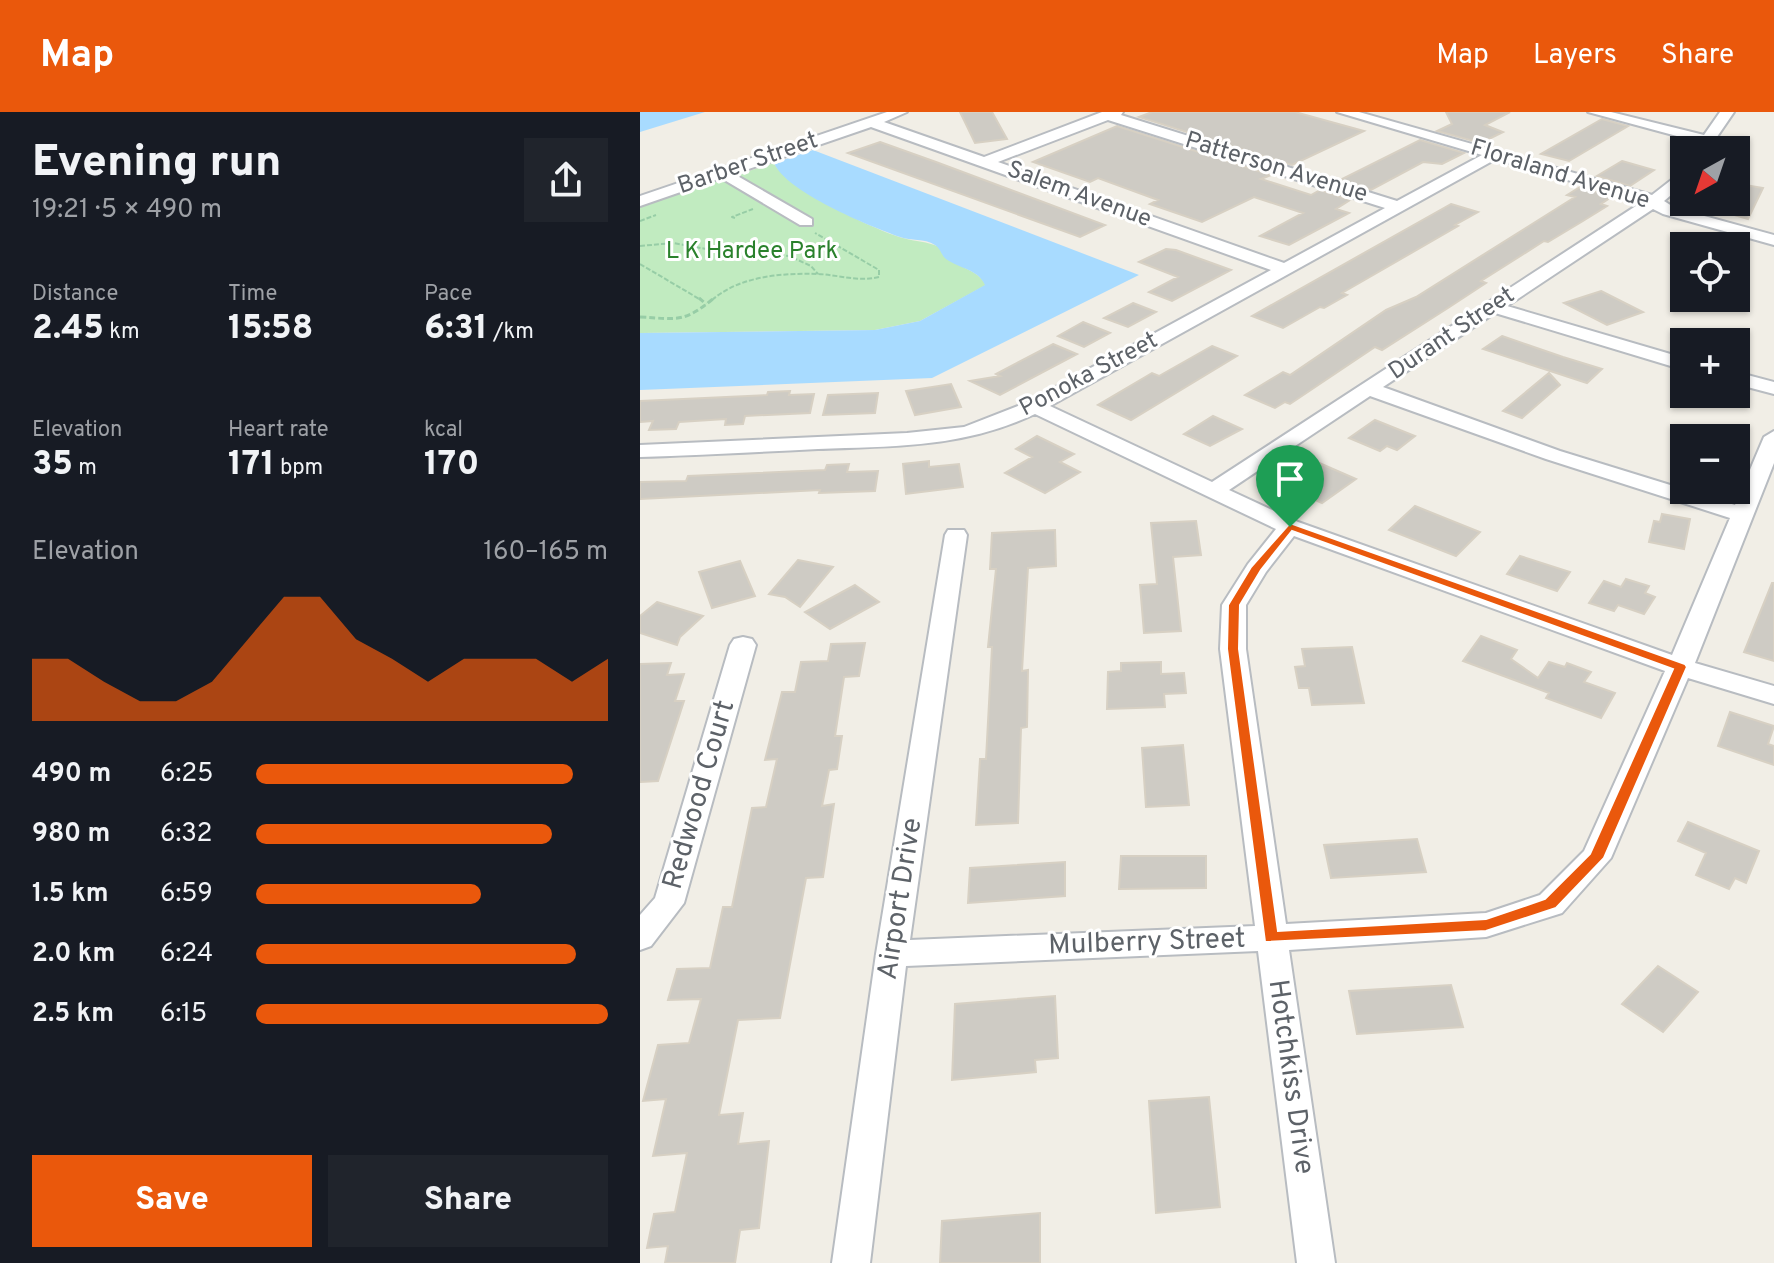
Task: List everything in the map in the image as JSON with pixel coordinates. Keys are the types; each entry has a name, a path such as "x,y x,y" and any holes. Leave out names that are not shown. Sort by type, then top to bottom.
{"street":[{"name":"Barber Street","path":"640,201 900,112"},
{"name":"Floraland Avenue","path":"1344,112 1641,195 1669,211 1774,240"},
{"path":"1595,112 1674,136"},
{"path":"1710,136 1727,112"},
{"path":"985,162 1112,114"},
{"name":"Patterson Avenue","path":"1112,114 1399,207"},
{"name":"Salem Avenue","path":"871,122 1286,269"},
{"name":"Ponoka Street","path":"640,451 907,439 966,433 998,423 1035,406 1495,154"},
{"path":"723,173 810,227"},
{"name":"Durant Street","path":"1215,489 1670,190"},
{"path":"1493,307 1670,360"},
{"path":"1750,382 1774,388"},
{"path":"1370,389 1553,455 1743,515"},
{"path":"1035,406 1290,527 1680,667 1774,695"},
{"name":"Mulberry Street","path":"892,954 1271,938 1486,925 1551,904 1596,858 1680,667 1774,437"},
{"name":"Hotchkiss Drive","path":"1290,527 1256,569 1234,605 1233,649 1316,1263"},
{"name":"Airport Drive","path":"851,1263 892,954 956,535"},
{"name":"Redwood Court","path":"640,937 669,903 743,645"}],"path":[{"path":"640,221 667,211"},
{"path":"640,317 678,319 693,315 728,286 749,279 818,274 862,281 873,280 880,274 879,270 841,251 810,227"},
{"path":"640,246 673,243 723,252 789,256 811,266 818,274"},
{"path":"640,264 704,299 706,304"}],"green space":[{"name":"L K Hardee Park","path":"774,163 781,173 812,195 853,217 890,234 939,247 949,259 976,274 986,285 920,321 875,330 640,333 640,205"}],"water":[{"path":"640,112 705,112 640,132"},
{"path":"813,150 1139,275 932,378 640,390 640,333 875,330 920,321 985,285 973,272 946,259 931,243 886,232 811,196 794,185 774,163"}],"building":[{"path":"960,112 992,112 1007,139 975,143"},
{"path":"1152,112 1295,112 1364,131 1292,165 1139,117"},
{"path":"1446,112 1510,112 1485,125 1503,132 1481,143 1437,131 1452,124"},
{"path":"1602,119 1628,126 1569,161 1541,154"},
{"path":"1117,126 1271,175 1261,179 1311,195 1320,190 1350,200 1336,209 1349,213 1289,245 1260,236 1303,213 1254,197 1202,222 1150,204 1158,200 1098,178 1090,182 1033,162"},
{"path":"1420,140 1464,153 1442,164 1423,162 1371,190 1340,180"},
{"path":"880,142 1105,225 1080,237 848,153"},
{"path":"1622,161 1654,170 1630,186 1597,176"},
{"path":"1750,186 1763,188 1750,215"},
{"path":"1580,187 1613,196 1601,204 1607,206 1548,242 1544,241 1481,281 1486,283 1448,308 1382,350 1375,347 1290,404 1285,402 1275,408 1245,395 1283,372 1290,375 1386,310 1416,297 1575,197 1567,195"},
{"path":"1451,204 1478,212 1342,293 1347,295 1324,308 1320,307 1283,328 1252,316"},
{"path":"1166,249 1231,270 1172,301 1149,292 1178,277 1139,262"},
{"path":"1601,291 1643,312 1607,325 1564,303"},
{"path":"1133,303 1156,312 1128,327 1104,318"},
{"path":"1083,322 1110,333 1084,347 1058,336"},
{"path":"1502,336 1602,369 1587,383 1483,349"},
{"path":"1053,344 1077,354 1000,395 970,381 1000,376 996,374"},
{"path":"1212,346 1237,356 1131,420 1098,405 1152,373 1159,376"},
{"path":"1549,373 1560,385 1522,418 1503,411"},
{"path":"951,384 961,407 915,415 906,391"},
{"path":"790,391 789,395 814,394 810,413 745,416 743,424 725,425 726,419 679,422 676,429 649,430 653,421 640,422 640,401 767,395 768,392"},
{"path":"878,393 875,413 823,415 828,395"},
{"path":"1213,416 1242,429 1210,446 1184,434"},
{"path":"1375,420 1415,436 1397,450 1387,446 1380,451 1349,438"},
{"path":"1037,436 1074,454 1060,462 1080,472 1045,493 1005,473 1032,457 1016,449"},
{"path":"929,461 929,467 959,464 963,487 906,494 903,464"},
{"path":"1317,462 1356,479 1322,503 1304,495 1316,486 1295,477"},
{"path":"849,464 847,472 878,471 875,491 819,493 820,490 640,499 640,482 686,481 688,476 825,470 827,465"},
{"path":"1415,506 1480,532 1456,556 1389,530"},
{"path":"1662,514 1690,519 1684,549 1649,542 1654,521 1660,522"},
{"path":"1196,521 1201,555 1173,557 1181,631 1144,633 1140,585 1157,584 1151,523"},
{"path":"1055,530 1056,566 1028,568 1022,671 1028,670 1027,727 1021,728 1018,823 976,825 980,759 986,759 992,647 988,647 996,569 990,569 992,533"},
{"path":"1520,556 1570,572 1557,591 1507,574"},
{"path":"798,560 833,567 800,607 785,597 769,594"},
{"path":"740,561 755,596 712,608 699,572"},
{"path":"1626,579 1649,586 1645,593 1655,597 1644,614 1618,605 1614,611 1589,603 1604,581 1621,587"},
{"path":"1774,583 1774,661 1744,652"},
{"path":"855,585 879,602 830,629 805,612"},
{"path":"657,602 703,616 680,637 677,645 640,633 640,616"},
{"path":"1481,636 1517,650 1511,659 1538,678 1549,662 1565,667 1567,663 1591,672 1584,682 1615,693 1601,718 1546,698 1549,693 1463,661"},
{"path":"865,643 859,676 844,677 835,736 842,736 837,769 829,770 822,806 834,804 823,877 806,878 780,1018 738,1020 719,1115 743,1113 738,1144 769,1141 759,1228 740,1230 735,1263 665,1263 668,1246 647,1248 654,1214 675,1212 687,1153 653,1156 666,1099 643,1101 658,1045 689,1043 701,999 668,1000 677,969 710,968 723,907 732,907 752,808 766,807 777,759 765,760 782,692 795,692 801,662 828,661 831,644"},
{"path":"1352,647 1364,703 1312,705 1309,688 1299,688 1295,667 1305,666 1302,649"},
{"path":"1161,662 1161,674 1184,673 1186,693 1164,694 1165,707 1107,709 1108,672 1121,671 1121,663"},
{"path":"671,663 667,675 684,674 675,701 684,701 658,781 640,782 640,664"},
{"path":"1730,712 1774,726 1768,744 1774,746 1774,765 1718,746"},
{"path":"1183,745 1189,805 1146,807 1142,748"},
{"path":"1688,822 1759,851 1746,883 1735,878 1729,889 1696,875 1706,853 1678,841"},
{"path":"1417,839 1426,872 1331,878 1324,845"},
{"path":"1121,856 1206,856 1206,888 1119,889"},
{"path":"1065,862 1065,896 968,903 970,868"},
{"path":"1658,966 1698,992 1663,1032 1622,1004"},
{"path":"1451,985 1463,1027 1357,1034 1349,991"},
{"path":"1055,996 1058,1058 1035,1060 1036,1072 952,1080 955,1004"},
{"path":"1209,1097 1220,1207 1156,1213 1149,1101"},
{"path":"1040,1213 1040,1263 940,1263 942,1221"}],"route":[{"path":"1290,527 1680,667 1596,858 1551,904 1486,925 1271,938 1233,649 1234,605 1256,569 1290,527"}]}
